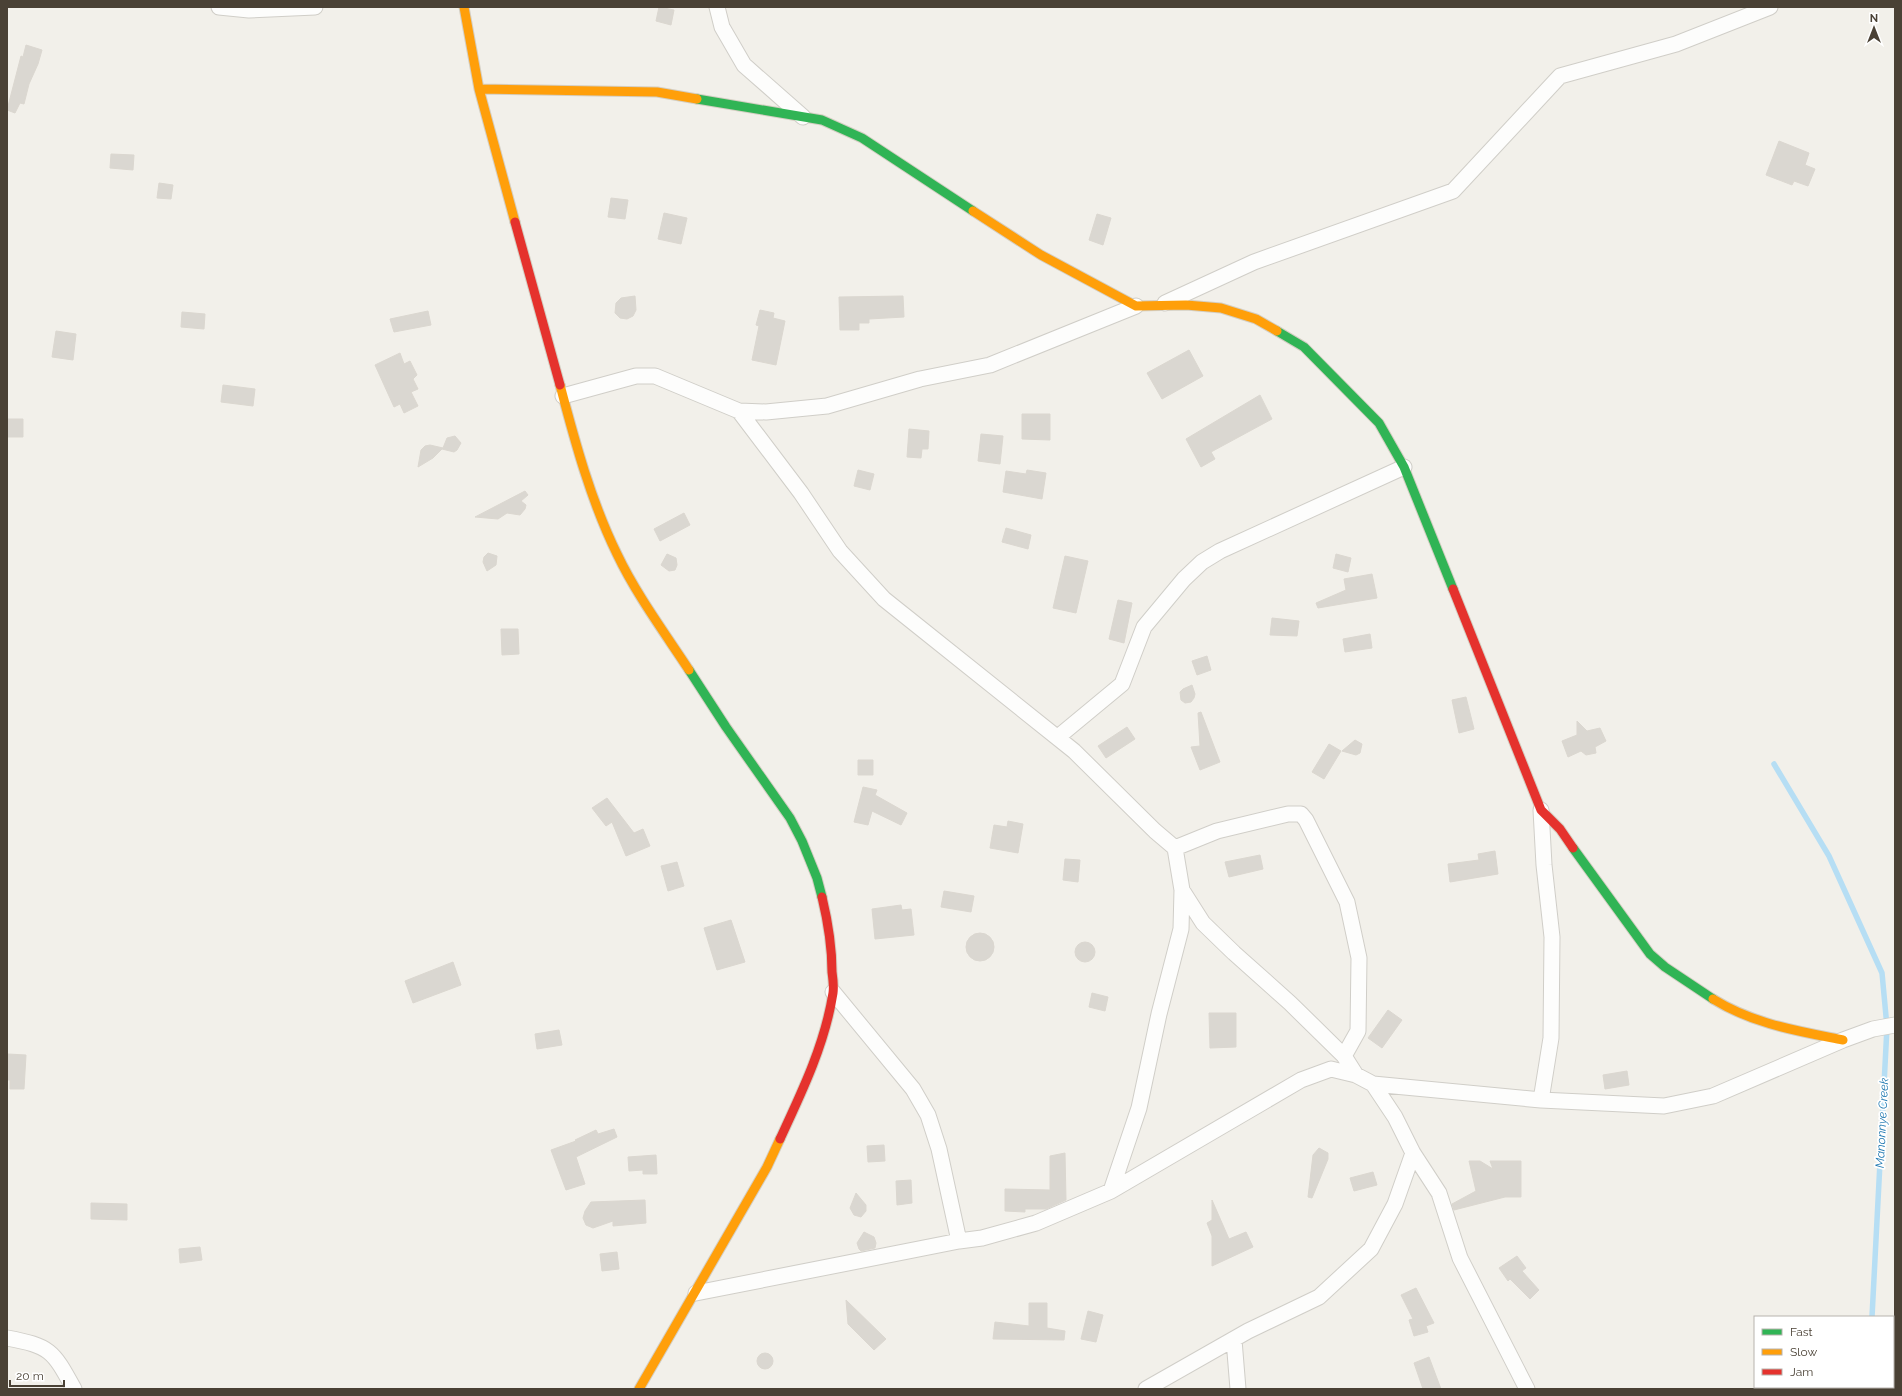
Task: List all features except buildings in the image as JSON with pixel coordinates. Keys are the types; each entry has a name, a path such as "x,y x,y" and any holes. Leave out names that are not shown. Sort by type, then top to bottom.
{"street":[{"path":"219,7 249,10 315,7"},
{"path":"464,7 479,89 563,396 598,512 617,555 639,593 726,727 790,818 802,841 817,878 828,920 832,958 833,992 823,1034 803,1090 767,1167 696,1293 639,1389"},
{"path":"717,7 722,27 744,65 803,117"},
{"path":"1158,306 1254,262 1453,191 1560,76 1676,44 1770,7"},
{"path":"479,89 657,92 822,120 862,138 1041,255 1136,306"},
{"path":"563,396 636,376 655,376 739,411 766,412 827,406 920,379 990,365 1136,306 1186,305 1221,308 1256,319 1304,347 1379,423 1404,467 1541,810 1544,865 1552,937 1551,1038 1541,1100"},
{"path":"739,411 801,493 840,551 884,599 1058,737 1155,831 1175,848 1182,890 1181,929 1159,1014 1139,1108 1111,1191"},
{"path":"1058,737 1122,684 1144,627 1184,579 1202,562 1220,551 1404,467"},
{"path":"1541,810 1560,829 1650,954 1665,966 1729,1009 1769,1025 1843,1040"},
{"path":"1175,848 1217,830 1288,814 1301,814 1306,820 1347,902 1359,958 1358,1031 1344,1056"},
{"path":"1182,890 1204,923 1234,953 1290,1003 1344,1056 1356,1075"},
{"path":"833,992 913,1089 928,1115 938,1149 959,1241"},
{"path":"696,1293 959,1241 982,1238 1036,1223 1111,1191 1301,1080 1331,1070 1356,1075 1373,1084 1541,1100 1664,1106 1713,1096 1843,1040 1874,1029 1895,1025"},
{"path":"1373,1084 1395,1117 1413,1153 1439,1193 1460,1258 1527,1389"},
{"path":"1146,1389 1248,1331 1319,1297 1371,1249 1395,1204 1413,1153"},
{"path":"7,1338 47,1349 60,1363 74,1389"},
{"path":"1234,1340 1238,1389"}],"waterway":[{"name":"Manonnye Creek","path":"1774,764 1829,856 1882,973 1887,1027 1872,1316"}],"traffic: fast":[{"path":"697,99 822,120 862,138 973,211"},
{"path":"1277,331 1304,347 1379,423 1404,467 1453,589"},
{"path":"689,670 726,727 790,818 802,841 817,878 822,897"},
{"path":"1573,848 1650,954 1665,967 1713,999"}],"traffic: slow":[{"path":"464,7 479,89 515,222"},
{"path":"479,89 657,92 697,99"},
{"path":"973,211 1041,255 1136,306 1186,305 1221,308 1256,319 1277,331"},
{"path":"560,385 591,492 617,554 633,584 689,670"},
{"path":"1713,999 1728,1008 1760,1021 1793,1030 1843,1040"},
{"path":"639,1389 767,1167 780,1139"}],"traffic: jam":[{"path":"515,222 560,385"},
{"path":"1453,589 1541,810 1560,829 1573,848"},
{"path":"780,1139 819,1049 833,993 832,962 828,925 822,897"}]}
